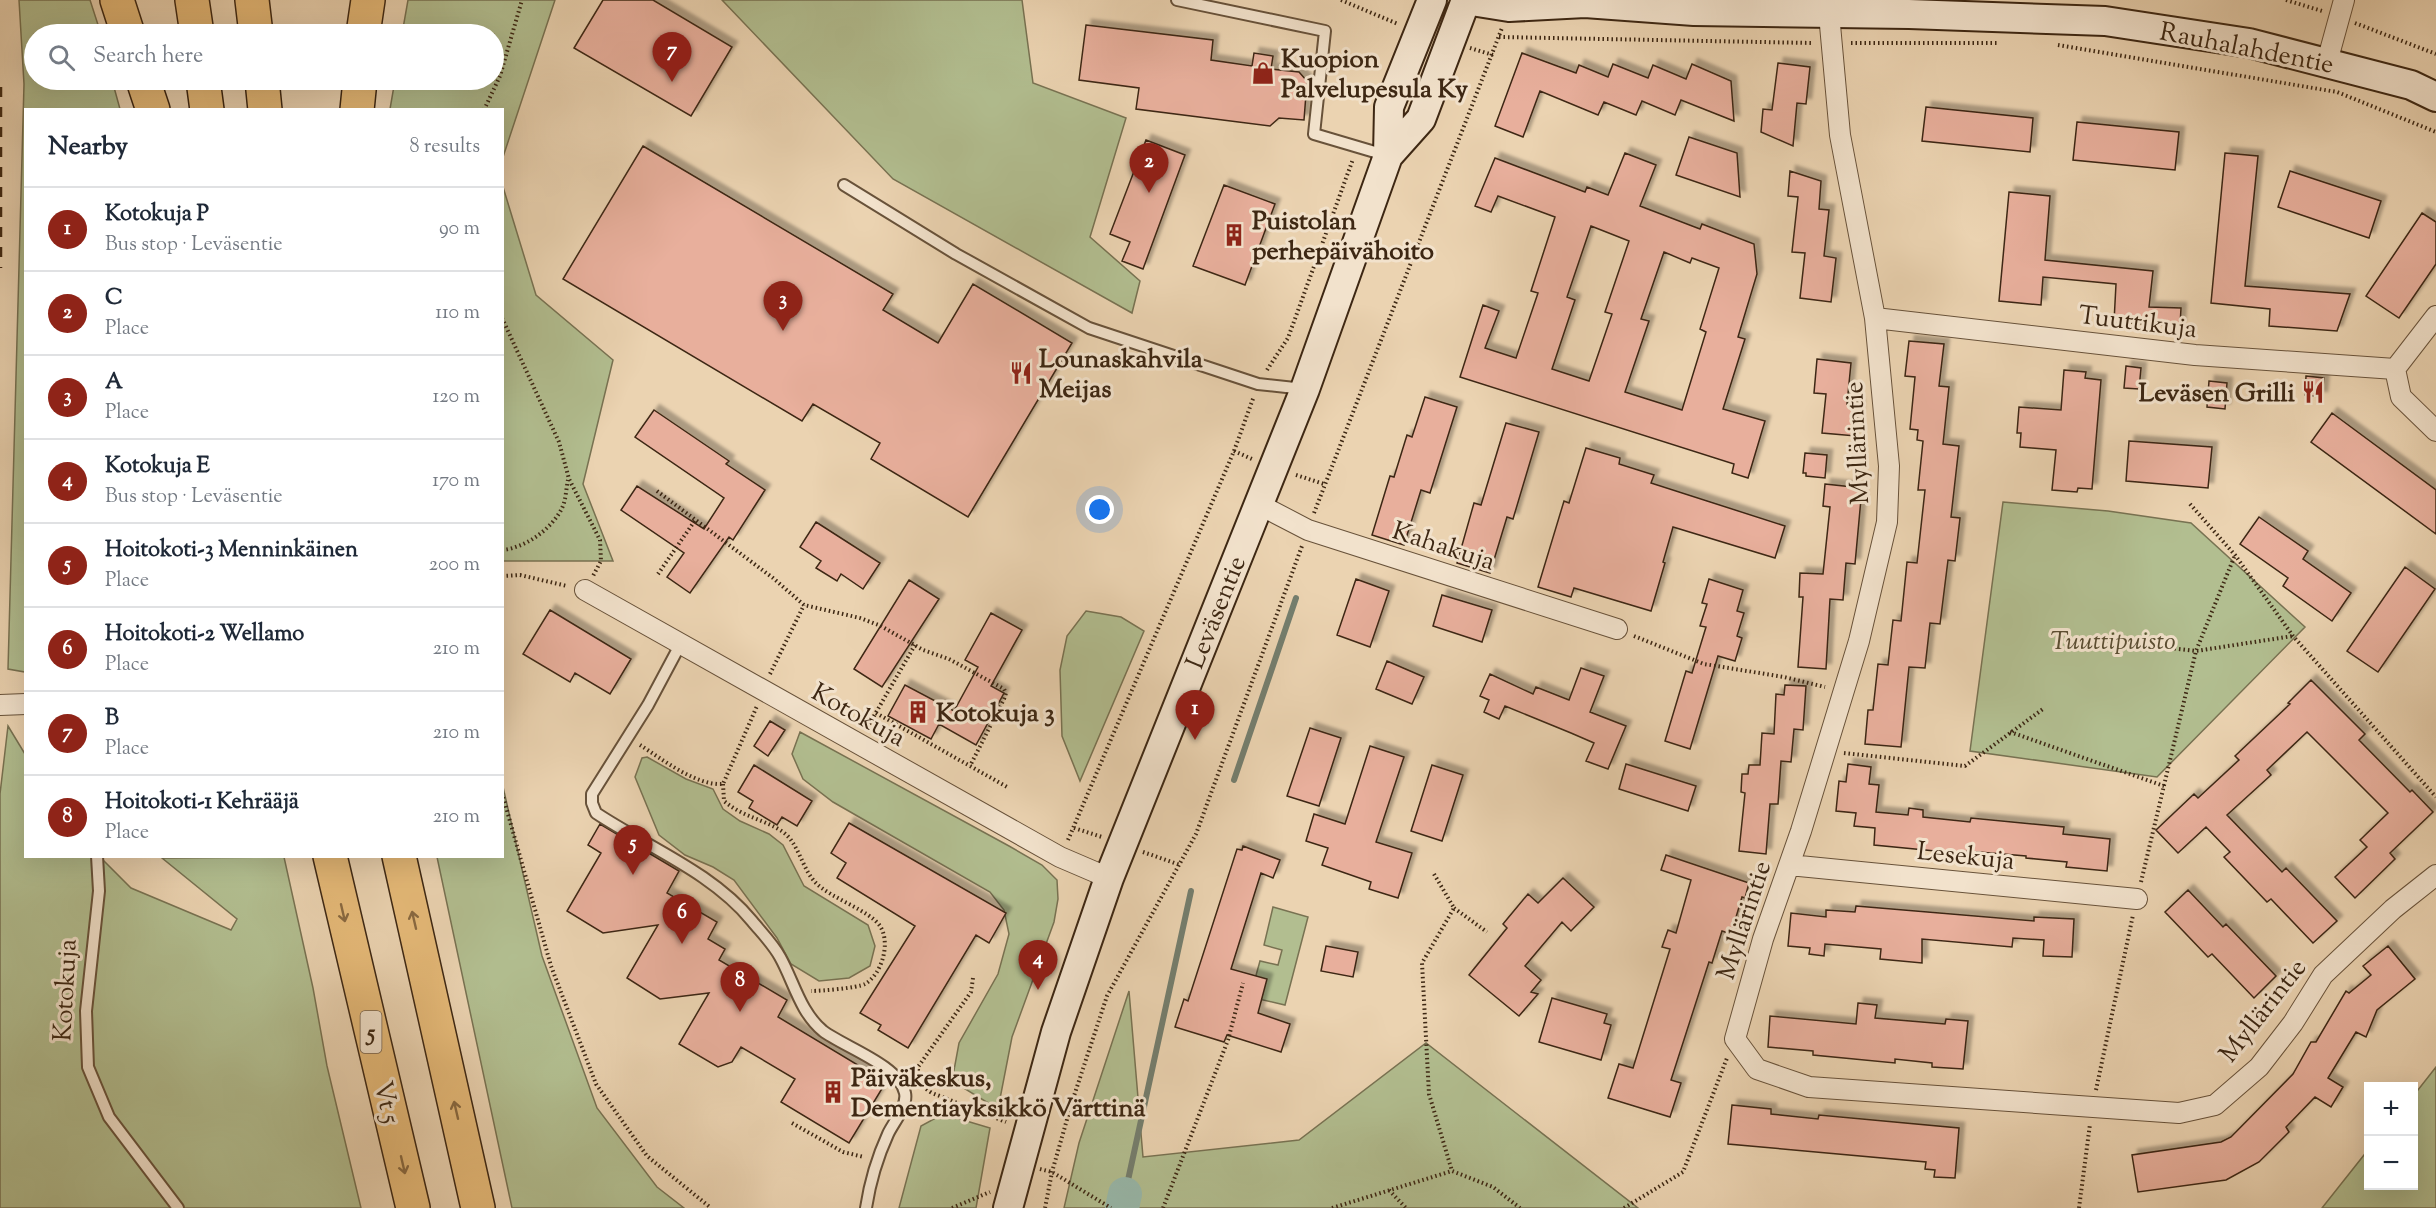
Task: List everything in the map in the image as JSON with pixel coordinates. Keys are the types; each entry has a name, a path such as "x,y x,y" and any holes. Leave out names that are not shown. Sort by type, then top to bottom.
{"highway":[{"path":"117,0 125,24"},
{"path":"192,0 195,24"},
{"path":"252,0 255,24"},
{"path":"364,24 368,0"},
{"path":"146,90 152,108"},
{"path":"204,90 207,108"},
{"path":"263,90 265,108"},
{"path":"357,108 359,90"},
{"name":"Vt 5","path":"330,858 413,1208"},
{"path":"399,858 478,1208"}],"main road":[{"name":"Leväsentie","path":"1008,1208 1056,1032 1109,878 1305,389 1388,156 1389,107 1432,0"},
{"name":"Leväsentie","path":"1388,156 1421,119 1466,0"},
{"name":"Rauhalahdentie","path":"1466,0 1509,7 1582,1 1694,5 2002,23 2105,21 2249,43 2410,85 2436,97"}],"street":[{"path":"2327,62 2341,8"},
{"name":"Myllärintie","path":"1839,14 1840,135 1875,318 1889,466 1887,522 1859,641 1789,865 1763,939 1735,1039 1757,1069 1809,1087 2179,1113 2215,1105 2259,1067 2293,1023 2323,975 2393,909 2436,875"},
{"path":"2436,316 2395,369 2401,398 2436,431"},
{"name":"Tuuttikuja","path":"1875,318 2195,356 2395,369"},
{"name":"Kahakuja","path":"1258,504 1308,530 1617,629"},
{"name":"Kotokuja","path":"585,590 1060,857 1109,878"},
{"path":"0,705 24,704"},
{"name":"Lesekuja","path":"1789,865 2137,899"}],"lane":[{"path":"1177,0 1325,31 1314,134 1388,156"},
{"path":"844,185 956,254 1089,328 1258,384 1305,389"},
{"path":"680,645 648,705 592,794 592,802 596,813 716,886 751,919 779,956 801,1004 819,1027 881,1064 899,1081 905,1092 905,1101 887,1134 870,1182 866,1208"},
{"name":"Kotokuja","path":"97,858 99,891 86,1011 88,1066 109,1117 178,1208"}],"path":[{"path":"504,62 522,0"},
{"path":"1341,0 1401,25"},
{"path":"2286,0 2341,8 2436,54"},
{"path":"1839,14 1841,43"},
{"path":"1045,1208 1052,1172 1107,996 1196,834 1324,484 1499,37 1841,43 2002,23"},
{"path":"2049,43 2337,92 2436,132"},
{"path":"485,108 493,90"},
{"path":"1060,857 1229,462 1258,384 1288,338 1358,146"},
{"path":"504,322 559,442 568,479 600,540 601,561 585,590 520,575 504,576"},
{"path":"504,550 514,549 547,529 562,508 568,479"},
{"path":"657,491 773,578 804,605 860,618 881,626 915,645 997,683 1006,693 970,766"},
{"path":"2190,504 2235,555 2293,636 2436,797"},
{"path":"658,574 696,519"},
{"path":"2079,1208 2093,1108 2137,899 2196,651 2235,555"},
{"path":"795,990 824,991 865,984 880,967 886,946 880,926 864,914 832,897 814,882 792,840 782,831 737,812 724,801 723,784 772,669 804,605"},
{"path":"1617,629 1704,664 1784,676 1844,692"},
{"path":"2103,640 2196,651 2293,636"},
{"path":"858,744 915,645"},
{"path":"1825,751 1965,766 2043,709"},
{"path":"876,713 1009,788"},
{"path":"2010,732 2164,786"},
{"path":"627,737 694,777 711,785 723,784"},
{"path":"504,800 551,966 596,1084 647,1156 711,1208"},
{"path":"1434,874 1454,908 1487,932"},
{"path":"1452,1171 1429,1094 1422,963 1454,908"},
{"path":"973,978 971,992 918,1067 918,1077 921,1086 932,1093 1006,1122"},
{"path":"1163,1208 1228,1040 1243,983"},
{"path":"1624,1208 1683,1172 1735,1039"},
{"path":"792,1123 843,1152 878,1159"},
{"path":"1332,1208 1452,1171 1493,1187 1520,1208"},
{"path":"1052,1172 1109,1208"},
{"path":"952,1208 990,1192 991,1183"},
{"path":"1389,1190 1406,1208"}],"green space":[{"path":"19,0 90,0 98,24 24,24 24,84"},
{"path":"408,0 555,0 504,154 504,108 390,108 393,90 504,90 504,24 404,24"},
{"path":"722,0 1022,0 1033,83 1126,118 1090,237 1140,281 1132,313 893,179"},
{"path":"24,84 24,90 115,90 120,108 24,108 24,672 8,669"},
{"path":"504,190 536,295 613,360 583,484 613,561 504,561"},
{"name":"Tuuttipuisto","path":"2003,502 2108,511 2191,523 2305,627 2157,777 1970,751"},
{"path":"1086,611 1121,617 1144,631 1080,781 1062,736 1060,670 1067,636"},
{"path":"8,726 24,752 24,858 101,858 131,888 231,930 237,919 162,858 284,858 313,988 327,1066 361,1208 0,1208 0,794"},
{"path":"800,732 1042,865 1057,880 1058,899 1054,922 1012,1037 998,1109 952,1081 959,1043 998,974 1009,934 1004,910 990,892 833,802 803,779 792,754"},
{"path":"647,757 686,779 713,789 723,809 740,821 769,834 783,845 804,886 868,925 875,946 870,966 849,978 819,981 791,964 777,938 734,880 713,867 685,855 659,835 635,777 642,758"},
{"path":"504,791 542,956 597,1108 657,1187 684,1208 512,1208 437,858 504,858"},
{"path":"1273,907 1308,917 1285,1005 1250,997 1260,961 1278,965 1282,950 1264,945"},
{"path":"1129,991 1143,1157 1299,1140 1426,1043 1638,1208 1064,1208 1079,1143"},
{"path":"2436,1067 2436,1208 2322,1208 2364,1155 2364,1190 2418,1190 2418,1090"},
{"path":"943,1114 990,1128 976,1208 899,1208 921,1126"}],"building":[{"path":"603,0 653,0 732,47 691,116 574,48"},
{"path":"1086,25 1213,40 1211,60 1252,66 1254,53 1273,56 1271,69 1299,72 1307,81 1304,120 1279,118 1270,126 1136,109 1139,88 1079,80"},
{"path":"1522,53 1576,73 1579,65 1608,77 1613,64 1648,78 1653,65 1686,79 1692,64 1731,81 1734,121 1681,100 1675,115 1642,101 1636,115 1604,102 1598,115 1540,91 1523,137 1495,126"},
{"path":"1778,63 1810,67 1806,104 1797,103 1793,146 1761,132 1763,109 1772,110"},
{"path":"1926,107 2033,118 2030,152 1922,141"},
{"path":"2077,122 2179,132 2175,170 2073,160"},
{"path":"1689,137 1737,153 1740,197 1676,175"},
{"path":"1146,140 1185,155 1143,269 1122,261 1130,242 1110,234"},
{"path":"643,146 893,294 883,310 938,343 973,284 1072,343 968,517 871,459 880,443 813,404 802,421 563,279"},
{"path":"1625,153 1656,165 1640,206 1700,229 1702,224 1754,244 1757,274 1738,337 1745,339 1723,409 1765,421 1748,478 1732,473 1734,464 1460,377 1483,305 1499,311 1485,348 1516,358 1538,293 1531,291 1555,217 1498,196 1491,212 1475,206 1495,158 1585,192 1587,187 1608,195","holes":["1591,226 1629,241 1605,312 1612,314 1589,381 1552,369 1575,300 1567,297","1664,252 1690,263 1692,258 1719,268 1700,329 1706,332 1682,410 1625,392 1649,321 1641,319"]},
{"path":"2225,153 2258,156 2245,286 2350,294 2337,331 2269,326 2270,309 2211,303"},
{"path":"1790,171 1821,181 1819,209 1829,210 1824,256 1836,258 1831,302 1800,298 1805,253 1792,252 1798,197 1788,196"},
{"path":"2290,171 2381,201 2369,238 2278,207"},
{"name":"Puistolan perhepäivähoito","path":"1224,185 1275,204 1245,285 1193,266"},
{"path":"2009,192 2050,196 2045,260 2153,271 2149,307 2181,308 2180,326 2114,322 2116,284 2043,277 2041,305 1999,301"},
{"path":"2422,213 2436,222 2436,264 2399,318 2366,296"},
{"path":"1909,341 1944,344 1939,386 1949,387 1943,444 1959,446 1951,517 1960,518 1955,561 1948,560 1940,624 1930,623 1925,668 1909,667 1901,747 1865,744 1868,710 1873,710 1878,664 1888,665 1893,620 1901,621 1907,562 1917,563 1925,490 1918,490 1923,441 1917,440 1918,430 1910,429 1915,377 1905,376"},
{"path":"1817,359 1851,363 1847,404 1859,405 1856,436 1822,433 1826,394 1814,393"},
{"path":"2126,366 2141,368 2139,389 2124,388"},
{"path":"2064,370 2086,372 2085,378 2101,380 2092,489 2078,488 2077,492 2052,490 2056,450 2020,447 2021,433 2017,433 2019,407 2061,410"},
{"path":"2306,376 2324,378 2322,397 2305,395"},
{"path":"2209,381 2227,383 2225,409 2207,407"},
{"path":"1425,397 1457,407 1430,493 1421,490 1404,545 1372,535 1390,476 1394,477 1407,435 1412,437"},
{"path":"654,410 729,461 726,464 765,490 733,540 729,537 690,593 667,577 684,553 621,510 637,486 704,529 724,498 635,437"},
{"path":"2332,413 2436,490 2436,534 2311,442"},
{"path":"1506,423 1539,432 1513,519 1507,517 1490,573 1457,563 1474,503 1481,505"},
{"path":"2129,441 2212,447 2208,488 2126,481"},
{"path":"1586,448 1620,458 1619,464 1654,475 1651,483 1785,526 1775,558 1673,527 1651,611 1574,588 1571,597 1538,587 1564,501 1569,503"},
{"path":"1805,453 1827,455 1825,478 1806,476 1806,473 1803,473"},
{"path":"1825,484 1862,488 1855,564 1846,563 1843,600 1830,599 1826,669 1798,667 1803,597 1799,597 1800,573 1823,574 1830,507 1823,506"},
{"path":"2259,517 2308,551 2303,559 2351,593 2332,621 2283,586 2288,578 2240,544"},
{"path":"816,522 880,563 863,589 841,574 837,581 816,568 821,561 800,547"},
{"path":"2405,567 2435,589 2378,672 2347,651"},
{"path":"1356,579 1389,591 1370,647 1337,635"},
{"path":"1709,579 1743,590 1737,611 1744,613 1737,636 1742,638 1735,661 1718,656 1690,749 1665,741 1686,671 1692,673 1706,627 1700,626 1707,604 1702,603"},
{"path":"909,580 939,599 882,687 854,669"},
{"path":"1442,595 1492,610 1482,642 1433,626"},
{"path":"550,610 631,659 610,694 575,673 570,682 523,654"},
{"path":"991,613 1022,630 991,686 1004,693 976,745 939,724 931,739 888,716 905,685 954,711 978,667 965,660"},
{"path":"1387,661 1424,677 1412,704 1376,689"},
{"path":"1581,668 1604,676 1590,712 1626,726 1608,769 1586,761 1594,743 1505,706 1499,719 1484,712 1489,700 1480,696 1490,674 1533,694 1536,687 1569,700"},
{"path":"2311,680 2365,734 2359,740 2433,812 2390,853 2395,859 2355,898 2335,877 2367,847 2360,840 2388,813 2307,732 2267,770 2271,775 2227,815 2282,872 2286,868 2337,921 2313,943 2271,899 2267,902 2224,857 2230,852 2206,827 2178,853 2156,830 2194,794 2198,798 2239,760 2235,756 2290,704 2288,703"},
{"path":"1785,685 1806,686 1803,730 1794,729 1791,762 1781,761 1778,804 1770,804 1766,854 1739,851 1745,793 1741,792 1742,774 1748,774 1749,765 1760,765 1762,733 1774,734 1776,694 1784,695"},
{"path":"770,721 785,730 768,756 754,746"},
{"path":"1310,728 1341,738 1319,806 1287,796"},
{"path":"1370,746 1404,757 1376,842 1412,853 1398,898 1369,889 1371,882 1322,865 1328,848 1306,841 1314,814 1345,824"},
{"path":"1626,764 1696,786 1688,811 1619,789"},
{"path":"1848,764 1871,767 1869,784 1879,785 1876,812 1908,815 1909,808 1923,810 1923,817 1970,822 1971,818 2064,827 2063,834 2110,839 2107,871 2066,867 2067,862 2026,858 2026,856 1967,851 1966,854 1874,845 1875,828 1854,826 1856,813 1836,811 1839,781 1846,782"},
{"path":"754,765 812,801 797,826 782,817 777,825 749,808 753,801 738,792"},
{"path":"1432,765 1463,775 1442,841 1411,831"},
{"path":"849,823 1006,913 989,943 976,935 908,1048 878,1030 881,1025 860,1013 915,926 837,878 846,863 831,853"},
{"path":"600,824 679,871 667,893 717,922 708,939 725,949 719,960 787,1000 778,1017 886,1082 849,1143 781,1102 795,1079 741,1047 732,1062 718,1067 679,1044 709,993 660,999 627,978 658,925 603,933 567,911 601,853 588,845"},
{"path":"1243,846 1280,860 1273,878 1261,873 1231,969 1267,979 1258,1013 1290,1024 1281,1052 1227,1035 1224,1042 1175,1027 1184,999 1188,1001 1237,849 1242,850"},
{"path":"1666,855 1749,883 1745,898 1742,897 1731,934 1722,931 1712,963 1709,962 1671,1080 1681,1083 1670,1117 1608,1098 1619,1064 1633,1068 1670,949 1662,947 1668,930 1676,933 1691,880 1661,870"},
{"path":"1563,878 1594,907 1571,931 1562,922 1525,966 1541,980 1531,992 1538,994 1519,1016 1469,975 1507,928 1503,924 1528,894 1538,903"},
{"path":"2188,890 2223,927 2226,924 2276,976 2254,998 2212,954 2208,957 2165,912"},
{"path":"1856,906 2034,921 2034,917 2074,919 2072,957 2043,956 2044,940 2013,938 2012,947 1922,939 1922,963 1880,959 1881,949 1825,944 1824,956 1809,954 1810,948 1788,946 1791,913 1826,917 1826,910 1855,912"},
{"path":"1326,946 1358,952 1353,977 1321,971"},
{"path":"2388,946 2415,979 2377,1010 2366,1037 2356,1032 2328,1078 2343,1087 2331,1107 2315,1097 2286,1127 2289,1132 2259,1162 2226,1180 2138,1192 2132,1155 2221,1142 2231,1137 2293,1074 2311,1042 2316,1042 2346,991 2349,993 2371,975 2363,966"},
{"path":"1552,998 1607,1014 1604,1023 1611,1025 1601,1060 1539,1042"},
{"path":"1858,1003 1877,1005 1875,1018 1945,1024 1946,1019 1968,1021 1963,1069 1932,1067 1932,1063 1895,1059 1895,1063 1813,1055 1813,1051 1768,1047 1770,1016 1856,1024"},
{"path":"1732,1105 1771,1109 1771,1114 1818,1119 1819,1115 1959,1128 1955,1178 1934,1177 1935,1170 1925,1169 1926,1162 1728,1144"}],"waterway":[{"path":"1234,780 1296,598"},
{"path":"1125,1194 1191,891"},
{"path":"1122,1208 1125,1194"}],"railway":[{"path":"0,87 0,268"}],"place":[{"name":"Kuopion Palvelupesula Ky","path":"1263,73"},
{"name":"B","path":"672,82"},
{"name":"C","path":"1149,193"},
{"name":"Puistolan perhepäivähoito","path":"1234,235"},
{"name":"A","path":"783,331"},
{"name":"Lounaskahvila Meijas","path":"1021,373"},
{"name":"Leväsen Grilli","path":"2313,392"},
{"name":"Kotokuja 3","path":"918,712"},
{"name":"Kotokuja P","path":"1195,740"},
{"name":"Hoitokoti-3 Menninkäinen","path":"633,875"},
{"name":"Hoitokoti-2 Wellamo","path":"682,944"},
{"name":"Kotokuja E","path":"1038,990"},
{"name":"Hoitokoti-1 Kehrääjä","path":"740,1012"},
{"name":"Päiväkeskus, Dementiayksikkö Värttinä","path":"833,1092"}]}
